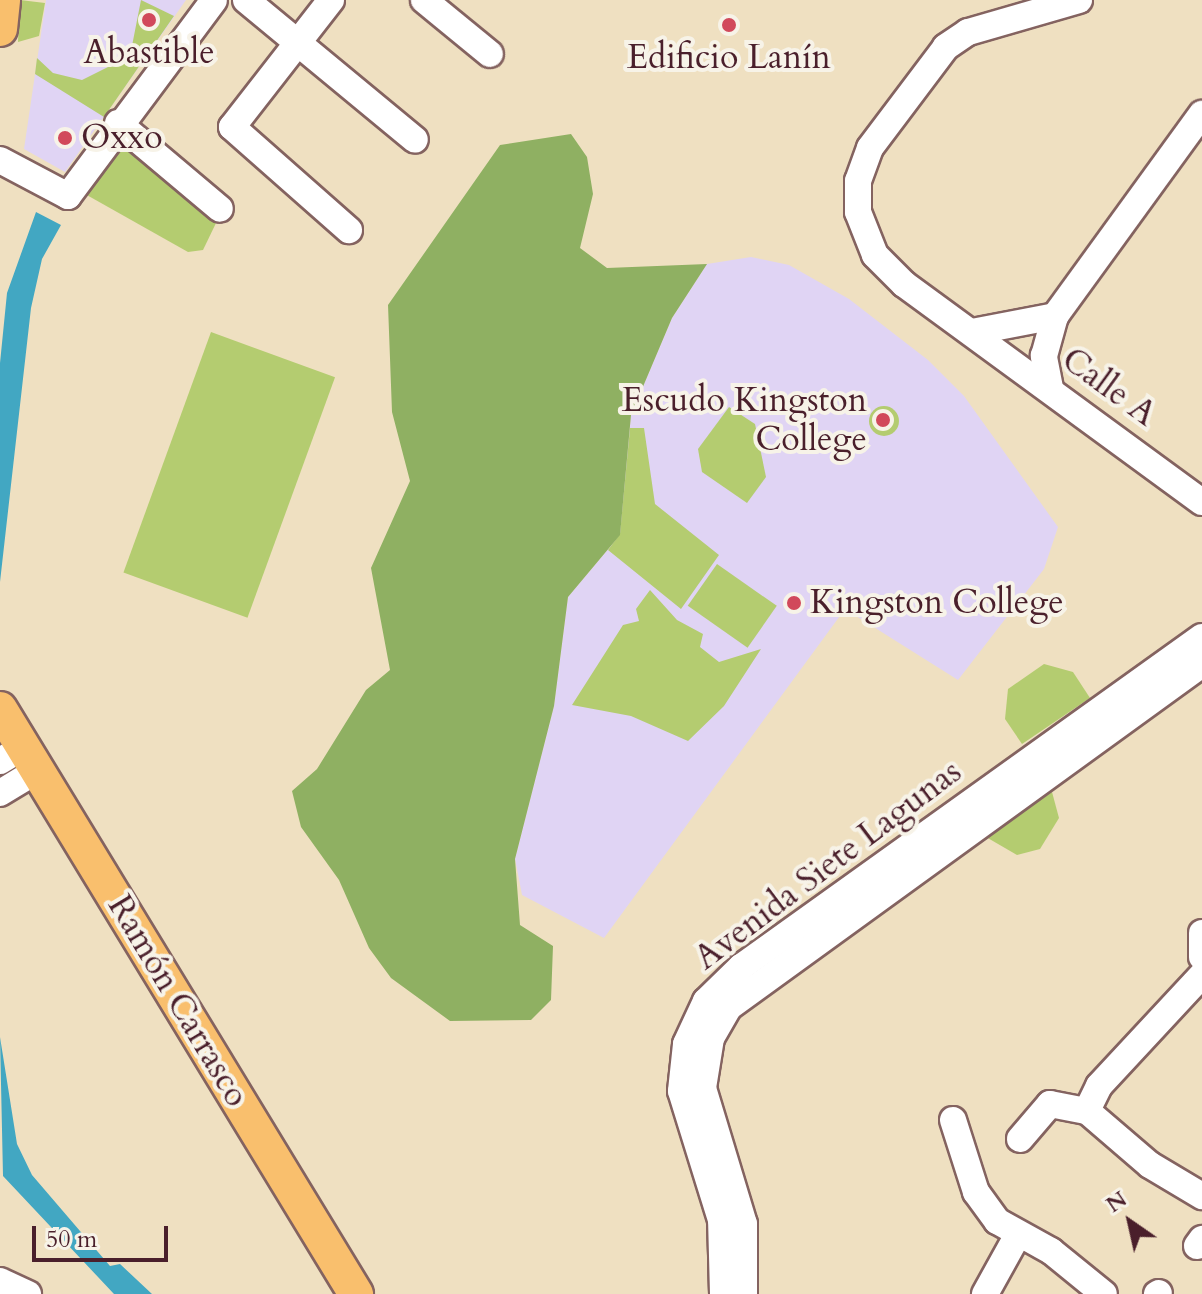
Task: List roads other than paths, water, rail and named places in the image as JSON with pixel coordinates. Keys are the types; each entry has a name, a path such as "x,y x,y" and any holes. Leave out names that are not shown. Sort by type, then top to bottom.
{"main road":[{"path":"0,29 3,0"},
{"name":"Ramón Carrasco","path":"0,709 13,765 330,1294"},
{"name":"Ramón Carrasco","path":"13,765 43,749 61,771 90,855 356,1294"}],"street":[{"path":"0,160 68,196 118,123 214,0"},
{"path":"246,0 415,140"},
{"path":"331,0 232,127 349,230"},
{"path":"424,0 490,54"},
{"name":"Calle A","path":"1079,0 957,39 861,170 858,212 875,255 972,332 1202,502"},
{"path":"1050,388 1044,356 1055,316 1202,114"},
{"path":"118,123 220,209"},
{"path":"972,332 1055,316"},
{"name":"Avenida Siete Lagunas","path":"738,1289 726,1260 681,1091 686,1044 706,1001 741,967 1202,637"},
{"name":"Avenida Siete Lagunas","path":"738,1289 744,1224 703,1088 711,1038 729,1007 1202,664"},
{"path":"1202,933 1202,957"},
{"path":"1087,1111 1099,1086 1202,975"},
{"path":"1020,1139 1050,1104 1087,1111 1150,1165 1202,1196"},
{"path":"953,1120 976,1192 1016,1238 1042,1245 1104,1294"},
{"path":"985,1294 1016,1238"},
{"path":"0,1281 28,1294"}],"water":[{"path":"36,212 61,225 42,259 31,308 0,582 0,363 7,293"},
{"path":"0,1037 17,1144 32,1175 110,1266 120,1264 152,1294 114,1294 3,1176"}],"place":[{"name":"Abastible","path":"149,20"},
{"name":"Edificio Lanín","path":"729,25"},
{"name":"Oxxo","path":"65,138"},
{"name":"Escudo Kingston College","path":"883,420"},
{"name":"Kingston College","path":"794,603"}]}
